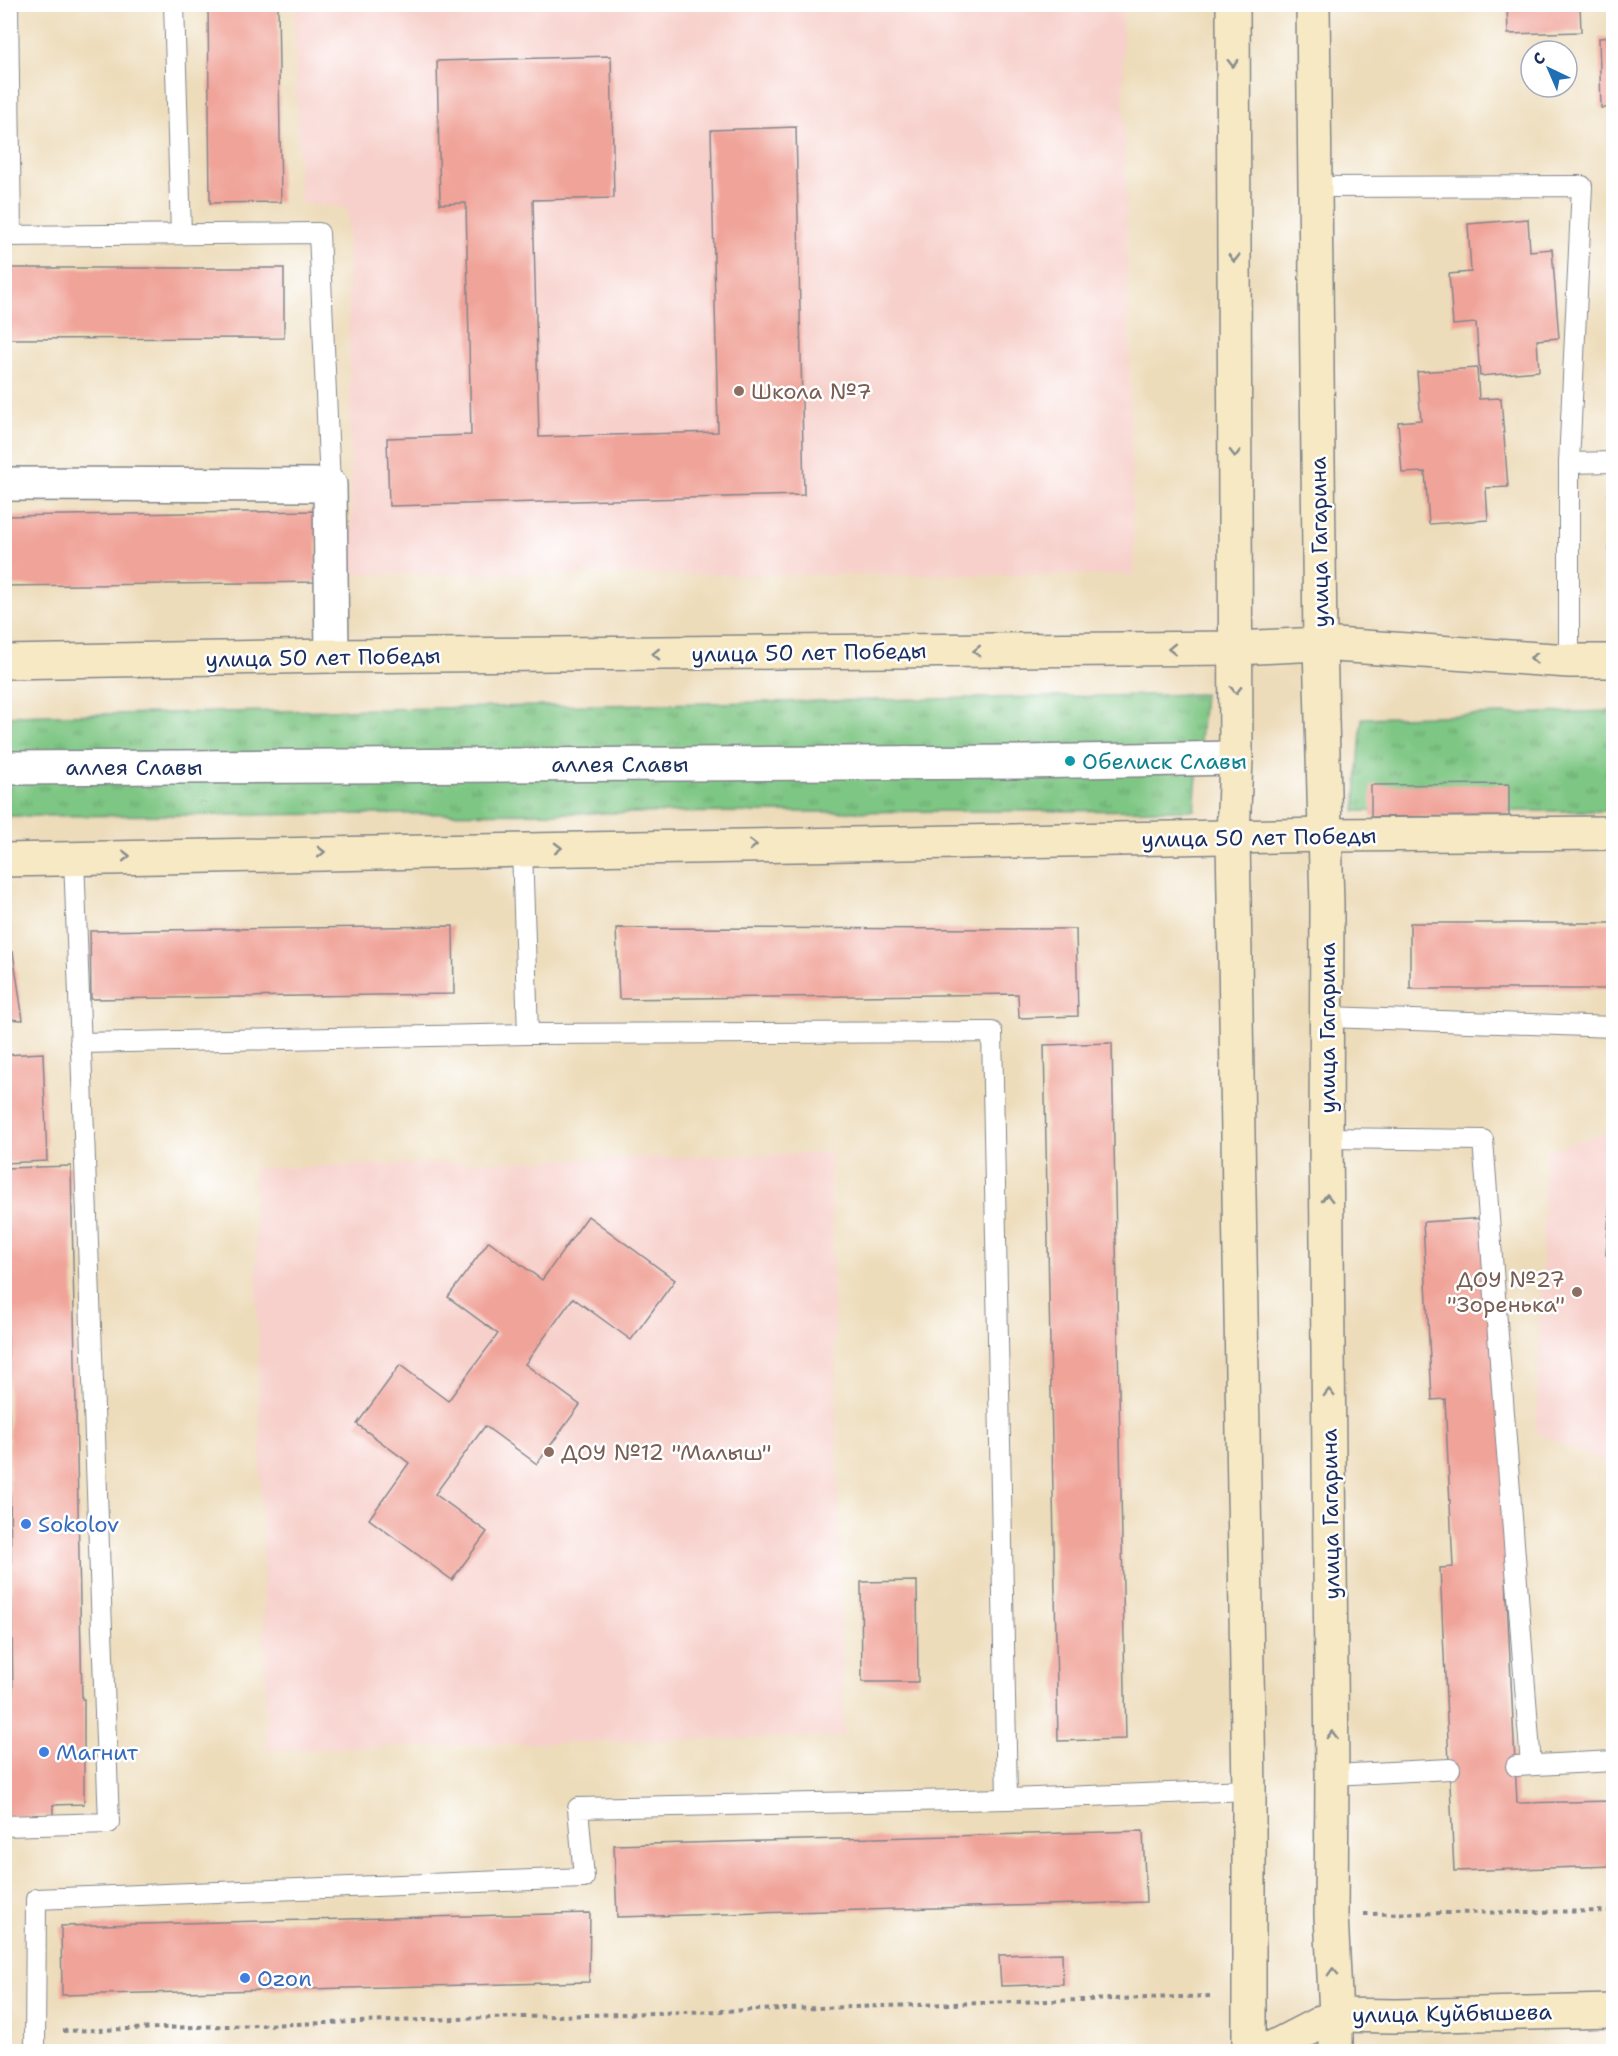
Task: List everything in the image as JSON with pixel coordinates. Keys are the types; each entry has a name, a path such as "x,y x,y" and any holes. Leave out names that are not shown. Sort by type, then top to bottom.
{"street":[{"path":"1233,4 1236,758 1233,837 1249,1790 1249,2052"},
{"name":"улица Гагарина","path":"1312,4 1320,644 1326,835 1331,1915 1336,2052"},
{"path":"4,484 330,485 332,656"},
{"name":"улица 50 лет Победы","path":"4,663 332,656 1235,648 1320,644 1569,661 1614,661"},
{"name":"аллея Славы","path":"4,768 1011,762 1236,758"},
{"name":"улица 50 лет Победы","path":"4,860 1326,835 1614,833"},
{"name":"улица Куйбышева","path":"1264,2052 1336,2015 1396,2016 1614,2011"}],"lane":[{"path":"8,4 8,236 320,233 330,485"},
{"path":"174,4 181,234"},
{"path":"1315,187 1582,186 1569,463 1569,661"},
{"path":"1569,463 1614,462"},
{"path":"522,849 528,1034"},
{"path":"4,1826 109,1823 74,857"},
{"path":"1328,1017 1614,1027"},
{"path":"80,1043 528,1034 992,1032 1007,1799"},
{"path":"1326,1138 1483,1140 1523,1766 1614,1761"},
{"path":"1332,1775 1450,1770"},
{"path":"35,2042 36,1899 584,1878 578,1808 1007,1799 1249,1790"}],"path":[{"path":"1331,1915 1614,1911"},
{"path":"35,2042 1220,1996"}],"shaded area":[{"name":"Школа №7","path":"294,5 1122,5 1134,575 352,574 347,208 300,203"},
{"name":"ДОУ №27 \"Зоренька\"","path":"1613,1131 1613,1466 1536,1433 1546,1151"},
{"name":"ДОУ №12 \"Малыш\"","path":"830,1153 844,1736 267,1750 254,1168"}],"green space":[{"path":"1204,694 1194,810 5,816 4,716"},
{"path":"1613,711 1613,811 1355,811 1362,718"}],"building":[{"path":"208,4 278,4 281,202 210,203"},
{"path":"1507,4 1580,4 1581,32 1508,34"},
{"path":"1614,37 1614,108 1601,108 1599,38"},
{"path":"611,56 614,198 533,200 539,437 718,432 711,130 796,127 804,495 389,506 387,438 471,435 466,203 440,204 437,61"},
{"path":"1528,219 1530,251 1552,249 1559,338 1537,340 1539,371 1480,376 1476,323 1453,325 1449,274 1471,272 1468,224"},
{"path":"4,268 284,268 284,338 4,339"},
{"path":"1477,368 1479,399 1501,398 1508,487 1486,488 1488,520 1429,524 1425,472 1402,473 1398,422 1421,420 1417,372"},
{"path":"1608,494 1614,494 1614,561 1609,561"},
{"path":"316,511 317,582 4,586 4,516"},
{"path":"1509,784 1509,816 1371,817 1371,785"},
{"path":"1410,923 1614,923 1614,989 1410,989"},
{"path":"453,926 454,994 91,999 90,931"},
{"path":"616,928 1076,929 1078,1016 1019,1018 1018,994 619,999"},
{"path":"4,952 13,952 23,1020 4,1019"},
{"path":"1112,1043 1126,1739 1058,1741 1044,1045"},
{"path":"43,1053 47,1161 4,1163 4,1055"},
{"path":"71,1166 82,1699 84,1699 84,1804 53,1805 53,1816 4,1816 4,1699 13,1699 5,1168"},
{"path":"1610,1200 1614,1200 1614,1255 1606,1255"},
{"path":"588,1216 675,1280 631,1340 573,1298 525,1364 580,1405 537,1464 485,1426 435,1494 487,1532 452,1580 369,1519 409,1463 357,1424 400,1365 448,1401 498,1334 448,1297 489,1241 542,1280"},
{"path":"1485,1218 1518,1577 1506,1578 1517,1803 1614,1801 1614,1866 1454,1871 1440,1568 1453,1567 1445,1399 1432,1400 1423,1222"},
{"path":"917,1581 918,1682 862,1682 861,1582"},
{"path":"1143,1831 1146,1902 617,1917 614,1845"},
{"path":"590,1913 589,1982 62,1995 61,1926"},
{"path":"4,1934 7,1934 8,2014 4,2014"},
{"path":"1062,1953 1063,1984 1001,1986 999,1955"}],"place":[{"name":"Школа №7","path":"739,391"},
{"name":"Обелиск Славы","path":"1070,761"},
{"name":"ДОУ №27 \"Зоренька\"","path":"1577,1292"},
{"name":"ДОУ №12 \"Малыш\"","path":"549,1452"},
{"name":"Sokolov","path":"26,1524"},
{"name":"Магнит","path":"44,1752"},
{"name":"Ozon","path":"245,1978"}]}
